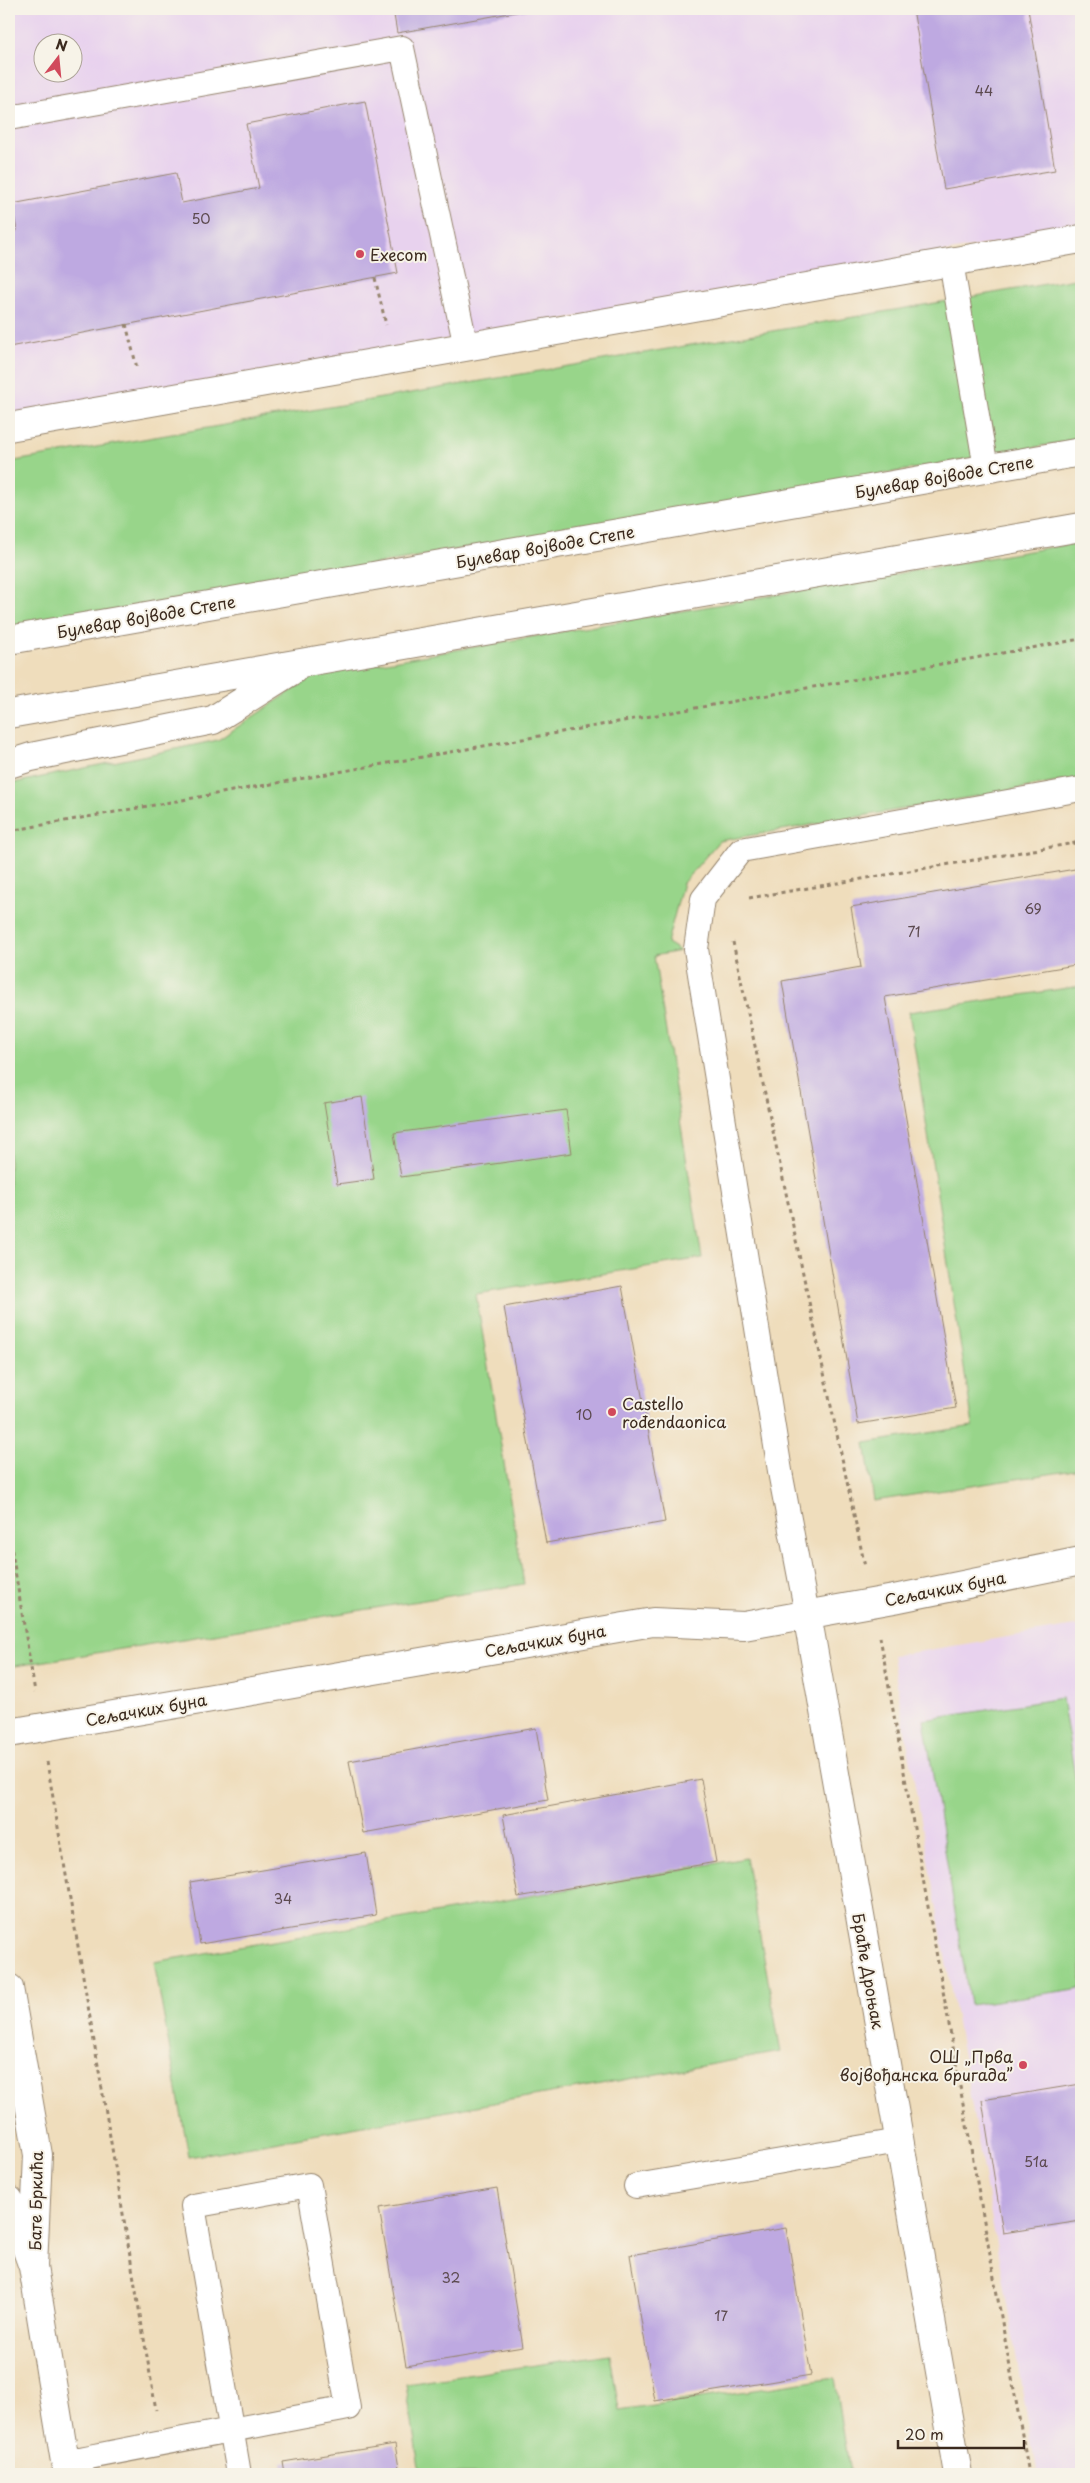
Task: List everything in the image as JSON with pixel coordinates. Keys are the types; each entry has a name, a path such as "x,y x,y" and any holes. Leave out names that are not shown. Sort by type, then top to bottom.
{"street":[{"path":"9,427 1081,239"},
{"name":"Булевар војводе Степе","path":"9,640 1081,452"},
{"path":"9,714 1081,527"},
{"path":"9,764 32,756 213,720 305,662"},
{"name":"Сељачких буна","path":"9,1733 653,1622 744,1626 894,1599 1081,1561"},
{"name":"Браће Дроњак","path":"807,1614 958,2474"},
{"name":"Бате Бркића","path":"9,1988 38,2155 33,2267"},
{"name":"Бате Бркића","path":"9,2200 33,2267 66,2468"}],"lane":[{"path":"9,118 402,48 466,347"},
{"path":"951,262 986,468"},
{"path":"807,1614 781,1477 696,949 703,899 741,850 1081,789"},
{"path":"636,2186 899,2141"},
{"path":"66,2468 162,2443 232,2430 348,2408 308,2185 193,2206 232,2430 239,2474"}],"path":[{"path":"375,278 393,360"},
{"path":"126,324 146,403"},
{"path":"9,831 1081,640"},
{"path":"744,899 1081,842"},
{"path":"733,941 860,1538 871,1602 884,1651 1029,2474"},
{"path":"9,1534 162,2443"}],"shaded area":[{"path":"9,9 1081,9 1081,228 9,416"},
{"name":"ОШ „Прва војвођанска бригада”","path":"1081,1625 1081,2474 1037,2474 892,1656"}],"green space":[{"path":"1081,278 1081,439 9,629 9,462"},
{"path":"1081,542 1081,778 719,841 683,883 667,943 680,951 654,956 702,1258 476,1294 524,1584 9,1667 9,784 218,740 317,674"},
{"path":"1081,986 1081,1469 874,1501 865,1443 973,1426 909,1012"},
{"path":"1062,1698 1081,1813 1081,1988 970,2005 924,1720"},
{"path":"746,1858 781,2052 189,2157 154,1962"},
{"path":"610,2354 619,2410 835,2378 850,2474 420,2474 406,2384"}],"building":[{"path":"393,9 527,9 527,10 397,33"},
{"path":"913,9 1028,9 1055,170 944,189"},
{"path":"365,101 398,273 9,347 9,233 17,231 12,204 176,173 182,203 259,188 246,124"},
{"path":"1081,868 1081,964 885,997 956,1408 858,1424 782,981 861,967 851,907"},
{"path":"362,1097 374,1179 337,1184 324,1103"},
{"path":"566,1110 572,1153 401,1177 394,1133"},
{"path":"622,1286 665,1522 546,1543 504,1307"},
{"path":"536,1728 548,1800 363,1833 349,1761"},
{"path":"701,1779 716,1862 518,1897 503,1815"},
{"path":"366,1853 376,1915 200,1944 190,1882"},
{"path":"1081,2084 1081,2221 1003,2233 982,2100"},
{"path":"497,2188 523,2347 406,2366 379,2208"},
{"path":"786,2228 811,2375 655,2401 630,2255"},
{"path":"395,2444 400,2474 285,2474 283,2462"}],"place":[{"name":"Execom","path":"360,254"},
{"name":"Castello rođendaonica","path":"612,1412"},
{"name":"ОШ „Прва војвођанска бригада”","path":"1023,2065"}]}
